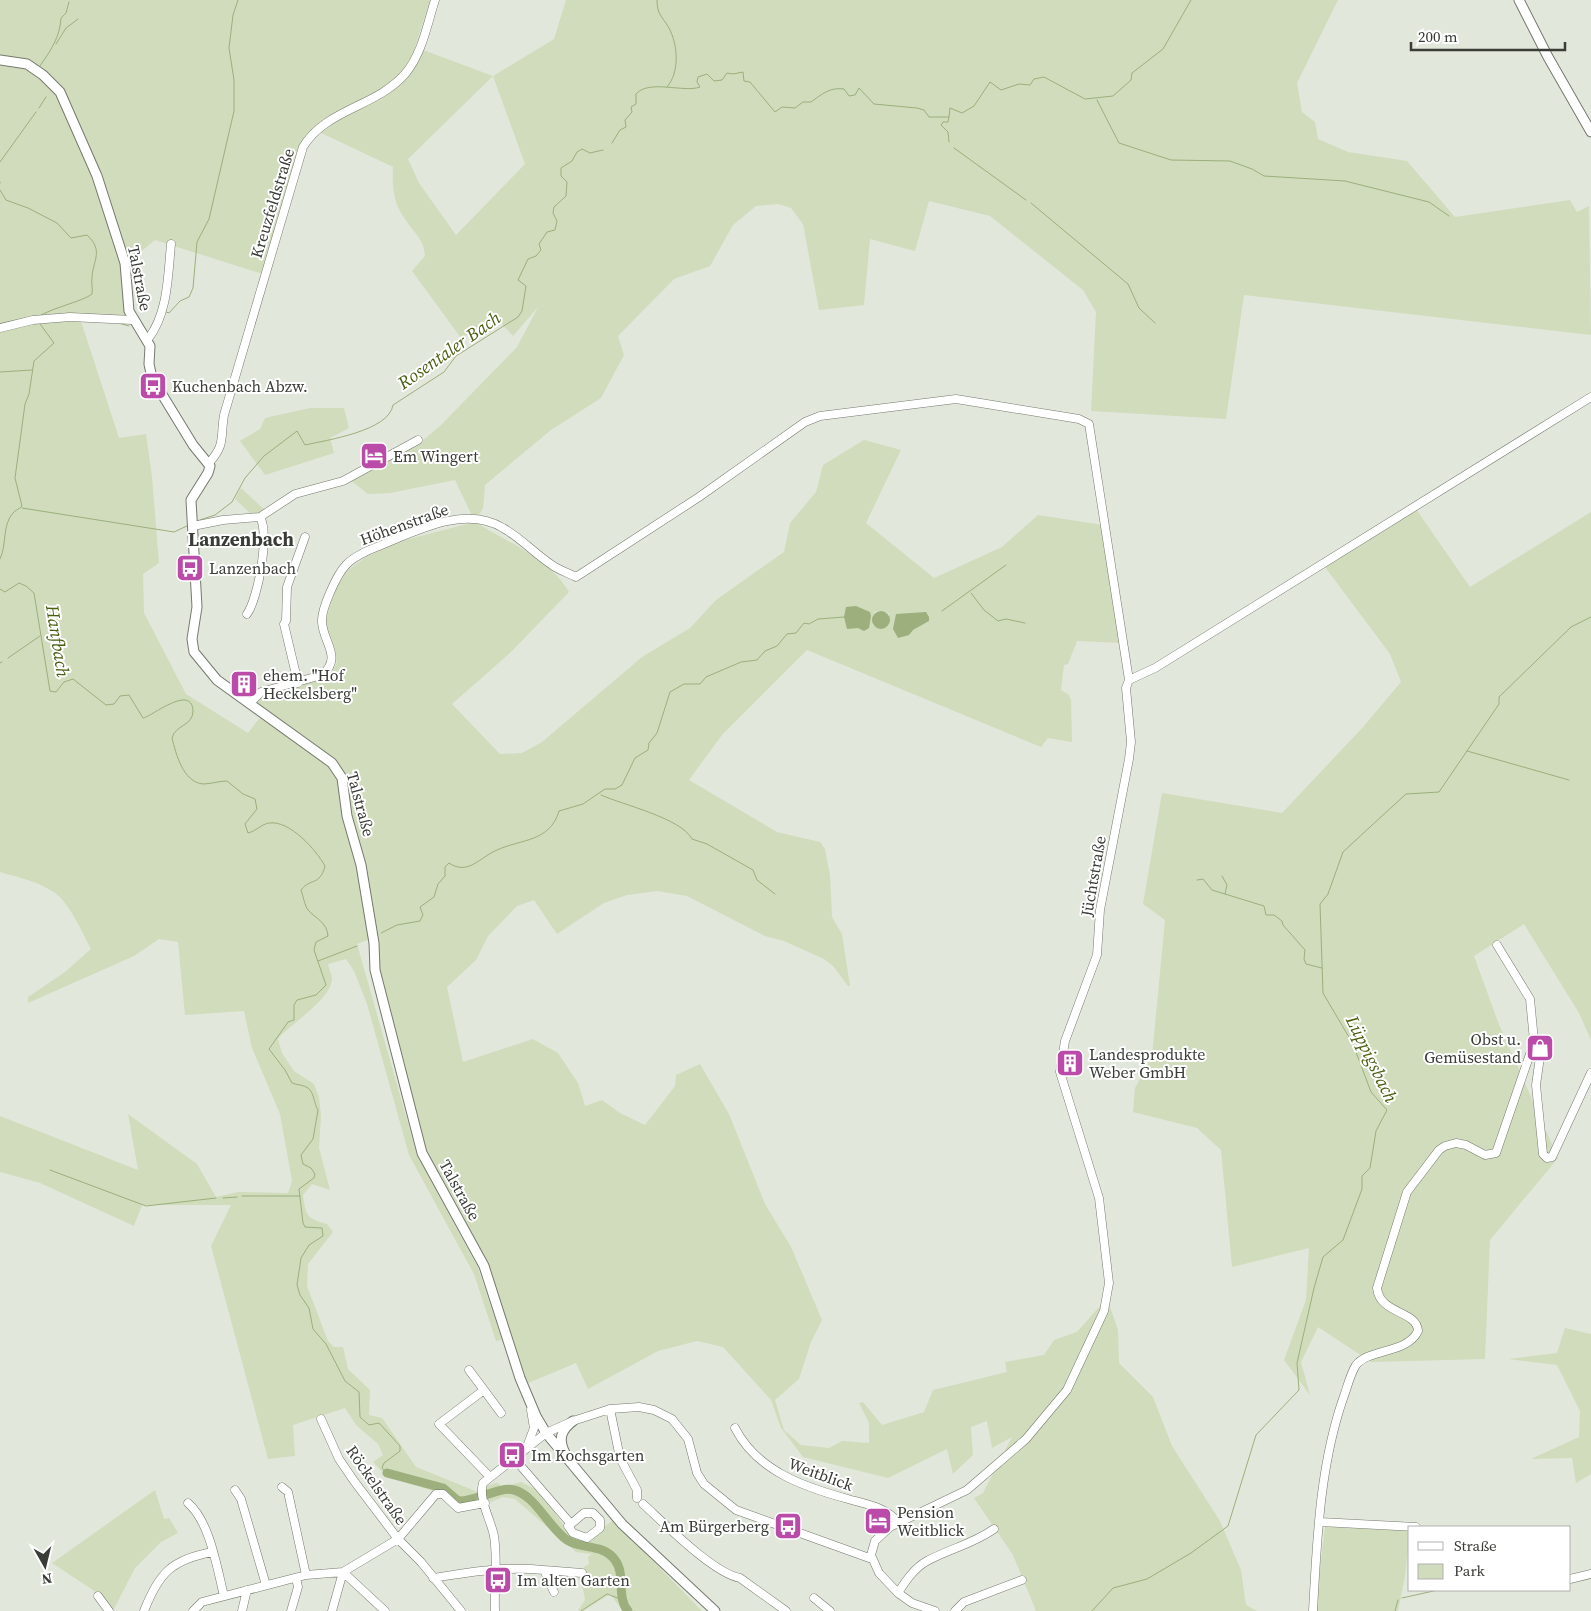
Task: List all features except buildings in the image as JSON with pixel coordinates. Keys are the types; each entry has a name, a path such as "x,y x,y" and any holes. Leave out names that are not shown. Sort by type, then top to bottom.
{"main road":[{"path":"1520,0 1548,57 1590,129"},
{"name":"Talstraße","path":"0,60 26,64 43,75 60,92 97,176 125,264 129,311 132,320 148,339"},
{"path":"148,339 150,346 149,371 152,378 193,445 208,463"},
{"name":"Talstraße","path":"208,463 208,473 190,500 197,607 192,639 194,652 217,680 251,702 306,746 332,763 342,778 347,816 361,865 374,942 375,970 422,1153 484,1266 528,1398 546,1433 622,1524 715,1611"},
{"path":"568,1460 562,1448 561,1437 564,1428 572,1421"}],"street":[{"name":"Kreuzfeldstraße","path":"208,463 222,445 224,415 303,147 318,128 381,95 405,74 416,56 435,0"},
{"path":"148,339 154,331 166,295 171,244"},
{"path":"0,328 44,318 95,316 132,320"},
{"path":"1129,680 1155,668 1591,397"},
{"name":"Jüchtstraße","path":"464,518 486,519 504,528 552,565 576,577 699,497 805,422 820,416 956,400 1080,419 1089,424 1092,431 1129,680 1126,688 1131,742 1100,910 1097,955 1065,1041 1060,1072 1099,1198 1109,1283 1104,1311 1067,1390 1026,1439 967,1490 899,1523"},
{"path":"193,526 222,520 260,517 295,494 343,481 418,440"},
{"path":"247,614 254,604 259,576 264,533 260,517"},
{"name":"Höhenstraße","path":"251,702 261,692 322,675 332,665 321,621 329,596 345,565 356,556 377,547 449,520 464,518"},
{"path":"298,683 284,624 286,621 288,587 305,537"},
{"path":"1497,945 1530,999 1536,1051 1540,1057 1536,1085 1544,1154 1547,1158 1555,1154 1591,1073"},
{"path":"1313,1611 1320,1522 1334,1427 1354,1370 1362,1360 1406,1343 1418,1331 1414,1321 1388,1307 1381,1301 1377,1288 1407,1192 1445,1146 1456,1143 1466,1145 1485,1155 1496,1153 1530,1054 1536,1051"},
{"path":"469,1370 501,1413"},
{"path":"484,1390 439,1424 490,1477"},
{"path":"526,1448 534,1428 528,1398"},
{"path":"495,1611 496,1568 494,1536 484,1499 483,1483 513,1457 546,1433 572,1421 610,1409 639,1407 654,1410 672,1419 688,1439 697,1473 704,1484 736,1510 872,1559"},
{"path":"610,1409 620,1458 637,1490 640,1501 715,1565 732,1577 740,1578 786,1611"},
{"name":"Röckelstraße","path":"321,1419 339,1459 398,1538 421,1562 461,1611"},
{"name":"Weitblick","path":"735,1428 749,1449 781,1475 833,1495 877,1506 899,1523"},
{"path":"513,1457 570,1524"},
{"path":"282,1487 288,1492 306,1575"},
{"path":"235,1490 241,1498 266,1585"},
{"name":"Röckelstraße","path":"398,1538 436,1494 443,1494 458,1508 484,1499"},
{"path":"188,1503 196,1509 204,1525 224,1596"},
{"path":"885,1512 890,1527"},
{"path":"1320,1522 1408,1527"},
{"path":"899,1523 884,1530 872,1549 872,1559 878,1573 898,1593 912,1603 935,1611"},
{"path":"898,1593 908,1578 925,1562 978,1541 994,1529"},
{"path":"193,1611 202,1602 266,1585 306,1575 343,1572 398,1538"},
{"path":"854,1553 872,1549"},
{"path":"144,1611 153,1588 166,1571 191,1556 212,1552"},
{"path":"433,1578 496,1568 518,1567 582,1573"},
{"path":"544,1570 554,1592"},
{"path":"332,1611 343,1572"},
{"path":"343,1572 385,1611"},
{"path":"1571,1578 1591,1574"},
{"path":"291,1611 298,1587 296,1578"},
{"path":"955,1611 964,1602 1022,1580"},
{"path":"242,1611 247,1590"},
{"path":"98,1596 109,1611"},
{"path":"814,1598 830,1611"}],"green space":[{"path":"0,0 430,0 415,47 493,76 554,39 566,0 1338,0 1297,83 1302,112 1315,122 1318,139 1348,152 1407,161 1455,217 1570,200 1577,212 1589,206 1591,335 1244,295 1226,419 1091,411 1096,312 1083,290 990,216 929,201 915,251 870,239 864,305 819,310 803,224 791,208 778,204 756,206 733,225 710,266 674,279 618,336 624,355 601,398 551,430 485,485 483,508 475,522 539,560 561,580 569,592 511,652 452,704 500,754 522,753 542,742 642,657 690,628 716,600 784,552 790,523 816,492 823,465 864,440 901,450 866,523 934,578 1002,547 1038,515 1103,525 1121,643 1077,641 1068,664 1064,665 1061,690 1069,695 1071,700 1072,742 1048,738 1041,747 807,650 722,735 689,780 777,832 820,842 825,849 830,875 832,917 842,934 850,986 848,986 834,967 824,959 784,941 765,936 687,896 657,891 627,895 604,903 557,934 534,900 517,906 488,936 476,960 447,987 463,1062 533,1039 558,1053 578,1083 585,1106 602,1100 620,1113 645,1125 675,1086 676,1075 700,1064 729,1114 765,1204 791,1247 822,1320 811,1342 799,1379 775,1400 784,1430 801,1445 829,1448 842,1441 869,1443 869,1423 859,1403 863,1402 882,1425 924,1412 933,1390 1007,1372 1005,1362 1044,1355 1054,1340 1077,1332 1107,1298 1118,1330 1119,1363 1153,1397 1172,1446 1220,1521 1241,1570 1246,1605 1257,1611 1036,1611 1013,1555 974,1498 983,1493 1012,1437 992,1448 987,1421 971,1427 973,1455 953,1474 947,1449 888,1478 803,1457 781,1428 771,1400 723,1347 697,1341 658,1351 588,1389 576,1363 526,1384 490,1270 458,1206 425,1152 378,973 375,937 357,944 417,1155 478,1268 502,1340 496,1341 474,1274 409,1155 367,1004 354,971 346,959 328,964 332,979 325,995 278,1039 282,1053 294,1071 314,1084 319,1097 321,1116 319,1148 330,1190 312,1184 303,1195 308,1215 315,1220 327,1224 333,1232 308,1264 307,1286 328,1341 334,1347 343,1347 348,1369 370,1390 369,1415 382,1418 416,1467 478,1492 480,1500 462,1504 446,1495 386,1476 373,1462 383,1455 378,1444 356,1425 345,1408 293,1425 295,1456 268,1459 211,1246 231,1205 142,1205 134,1226 40,1183 0,1172 0,1116 138,1170 128,1114 197,1164 216,1197 238,1192 288,1193 292,1181 280,1114 252,1048 244,1011 185,1015 178,942 159,939 134,956 28,1003 28,997 65,972 91,949 71,911 55,893 35,883 0,872","holes":["493,76 525,164 456,235 419,183 408,159","317,131 393,167 393,188 398,207 421,241 424,250 425,256 412,271 461,338 491,322 495,317 513,336 538,307 517,347 441,425 420,443 350,480 368,494 390,493 455,480 475,522 401,541 368,556 348,570 337,586 325,621 337,662 332,672 321,679 262,695 258,702 262,715 248,733 186,694 144,613 143,574 159,563 152,477 146,434 119,438 80,318 134,317 127,263 155,240 269,276 307,144","874,612 889,613 888,627 873,626","926,612 929,621 913,630 914,614"]},
{"path":"310,408 344,408 349,428 330,438 334,453 265,475 240,441 260,429 265,418"},
{"path":"241,488 265,510 262,514 253,516 235,499"},
{"path":"1416,509 1470,587 1591,512 1591,1040 1579,1013 1524,924 1474,956 1498,1022 1558,1158 1490,1240 1485,1359 1371,1362 1318,1327 1301,1362 1310,1395 1284,1360 1306,1300 1309,1248 1232,1267 1221,1150 1197,1128 1133,1112 1135,1088 1152,1056 1165,920 1143,904 1162,793 1282,813 1364,726 1401,682 1390,654 1325,567"},
{"path":"1565,1328 1591,1334 1591,1474 1576,1483 1572,1458 1531,1459 1579,1437 1580,1411 1557,1365 1508,1359 1557,1353"},
{"path":"521,1482 539,1491 570,1534 586,1541 613,1520 702,1611 623,1611 610,1594 583,1611 578,1611 585,1600 583,1589 576,1574 582,1573 584,1567 589,1564 588,1557 592,1554 576,1552 515,1499 503,1497 491,1502 487,1499 485,1486 497,1483 503,1487"},
{"path":"155,1490 164,1519 169,1518 178,1533 161,1542 135,1568 113,1611 102,1596 52,1563"},
{"path":"1325,1527 1408,1531 1405,1576 1398,1611 1315,1611"}],"shaded area":[{"path":"856,606 870,612 869,628 864,631 858,628 847,629 844,617 846,607"},
{"path":"881,611 887,614 890,620 887,626 881,629 875,626 872,620 875,614"},
{"path":"926,612 929,621 913,630 909,635 898,638 893,629 896,614"}],"waterway":[{"path":"166,312 169,313 180,301 189,297 193,288 197,242 209,219 234,111 234,80 229,48 233,15 238,0"},
{"path":"657,0 659,12 669,28 676,50 676,66 667,87"},
{"name":"Rosentaler Bach","path":"612,143 620,130 626,127 625,120 632,112 631,107 636,104 636,94 649,87 685,89 700,87 697,82 698,77 707,74 714,81 722,80 727,73 743,72 744,81 750,82 775,112 782,107 795,108 803,102 811,102 830,90 844,89 849,96 855,95 859,88 874,104 917,108 924,110 929,117 949,117 950,108 962,113 974,106 990,82 1001,90 1019,84 1030,85 1034,79 1044,77 1085,99 1113,96 1131,80 1132,73 1163,49 1191,0"},
{"path":"40,66 54,43 59,31 61,18 66,13 69,2"},
{"path":"56,44 66,28 78,19"},
{"path":"39,108 46,97"},
{"path":"1097,100 1119,143 1171,160 1230,161 1252,169 1264,176 1345,181 1429,202 1449,216"},
{"path":"0,162 36,112"},
{"path":"949,117 948,122 943,122 941,125 948,132 949,142"},
{"path":"954,148 1026,200"},
{"name":"Rosentaler Bach","path":"197,521 215,515 232,502 245,478 264,456 297,431 305,445 356,433 381,422 389,414 393,405 444,372 456,356 518,317 522,311 526,286 518,280 528,259 536,256 541,250 539,244 547,232 555,230 557,221 553,213 554,207 566,196 567,182 561,176 561,168 572,161 577,152 582,149 590,153 603,150"},
{"name":"Hanfbach","path":"0,190 6,200 28,208 57,223 71,238 87,235 95,246 96,256 92,279 92,294 39,317"},
{"path":"1031,203 1128,284 1139,308 1155,323"},
{"path":"118,323 129,326"},
{"name":"Hanfbach","path":"0,559 7,523 14,512 22,506 15,478 25,404 29,394 34,361 54,343 40,324"},
{"path":"0,372 32,370"},
{"name":"Rosentaler Bach","path":"22,508 174,532 189,525"},
{"path":"942,611 1006,565"},
{"name":"Hanfbach","path":"0,589 5,592 19,583 34,593 50,691 56,692 64,682 73,679 106,705 114,704 120,696 129,695 143,718 179,701 186,700 191,703 193,711 190,720 177,730 172,738 178,759 185,773 196,782 203,784 227,781 243,794 255,799 257,809 245,824 248,833 269,823 285,826 302,837 325,866 318,879 304,886 301,890 308,910 326,927 328,936 316,942 314,950 326,985 316,995 297,1000 294,1005 294,1020 288,1022 269,1049 292,1083 305,1086 310,1090 318,1110 313,1139 301,1155 303,1164 311,1168 315,1174 314,1178 299,1189 305,1227 322,1228 323,1236 309,1245 301,1258 297,1285 300,1295 309,1308 313,1329 326,1344 345,1381 359,1392 360,1417 369,1425 379,1423 400,1446 400,1451 384,1463 382,1468 387,1473"},
{"path":"971,593 984,610 998,621 1006,619 1025,623"},
{"path":"381,933 397,925 420,921 423,915 420,907 434,897 438,884 445,876 445,867 449,863 462,867 468,866 506,846 534,838 549,829 559,811 583,804 605,789 615,789 622,785 635,758 648,750 649,743 657,733 670,692 684,684 700,684 706,677 741,662 757,660 765,651 777,646 787,634 796,633 804,623 809,624 818,619 844,617"},
{"name":"Lüppigsbach","path":"1092,1611 1113,1588 1147,1579 1191,1553 1228,1526 1256,1435 1299,1390 1297,1363 1323,1257 1343,1240 1362,1189 1362,1176 1370,1168 1376,1131 1387,1110 1371,1092 1353,1044 1323,993 1320,904 1328,894 1343,852 1406,794 1439,792 1499,704 1499,697 1571,627 1591,617"},
{"path":"8,658 40,636"},
{"path":"1467,751 1569,780"},
{"path":"601,795 664,818 686,831 692,839 707,844 753,870 757,880 775,894"},
{"path":"1222,876 1227,885 1225,894"},
{"path":"1197,880 1203,879 1212,890 1264,906 1266,915 1274,915 1282,921 1283,925 1305,950 1304,959 1306,964 1322,968"},
{"path":"318,961 357,946"},
{"path":"50,1170 146,1206 216,1198"},
{"path":"242,1196 300,1196"},
{"path":"223,1198 237,1197"},
{"name":"Hanfbach","path":"387,1473 443,1488 458,1501 465,1501 508,1489 522,1493 529,1498 560,1535 573,1543 605,1551 615,1560 620,1572 622,1599 628,1611"},
{"path":"1402,1598 1434,1591"},
{"path":"581,1611 607,1594 623,1600"},
{"path":"1395,1611 1398,1600"}],"place":[{"name":"Kuchenbach Abzw.","path":"153,386"},
{"name":"Em Wingert","path":"374,456"},
{"name":"Lanzenbach","path":"190,568"},
{"name":"ehem. \"Hof Heckelsberg\"","path":"244,684"},
{"name":"Obst u. Gemüsestand","path":"1540,1048"},
{"name":"Landesprodukte Weber GmbH","path":"1070,1063"},
{"name":"Im Kochsgarten","path":"512,1455"},
{"name":"Pension Weitblick","path":"878,1521"},
{"name":"Am Bürgerberg","path":"788,1526"},
{"name":"Im alten Garten","path":"498,1580"}],"district":[{"name":"Lanzenbach","path":"241,539"}]}
